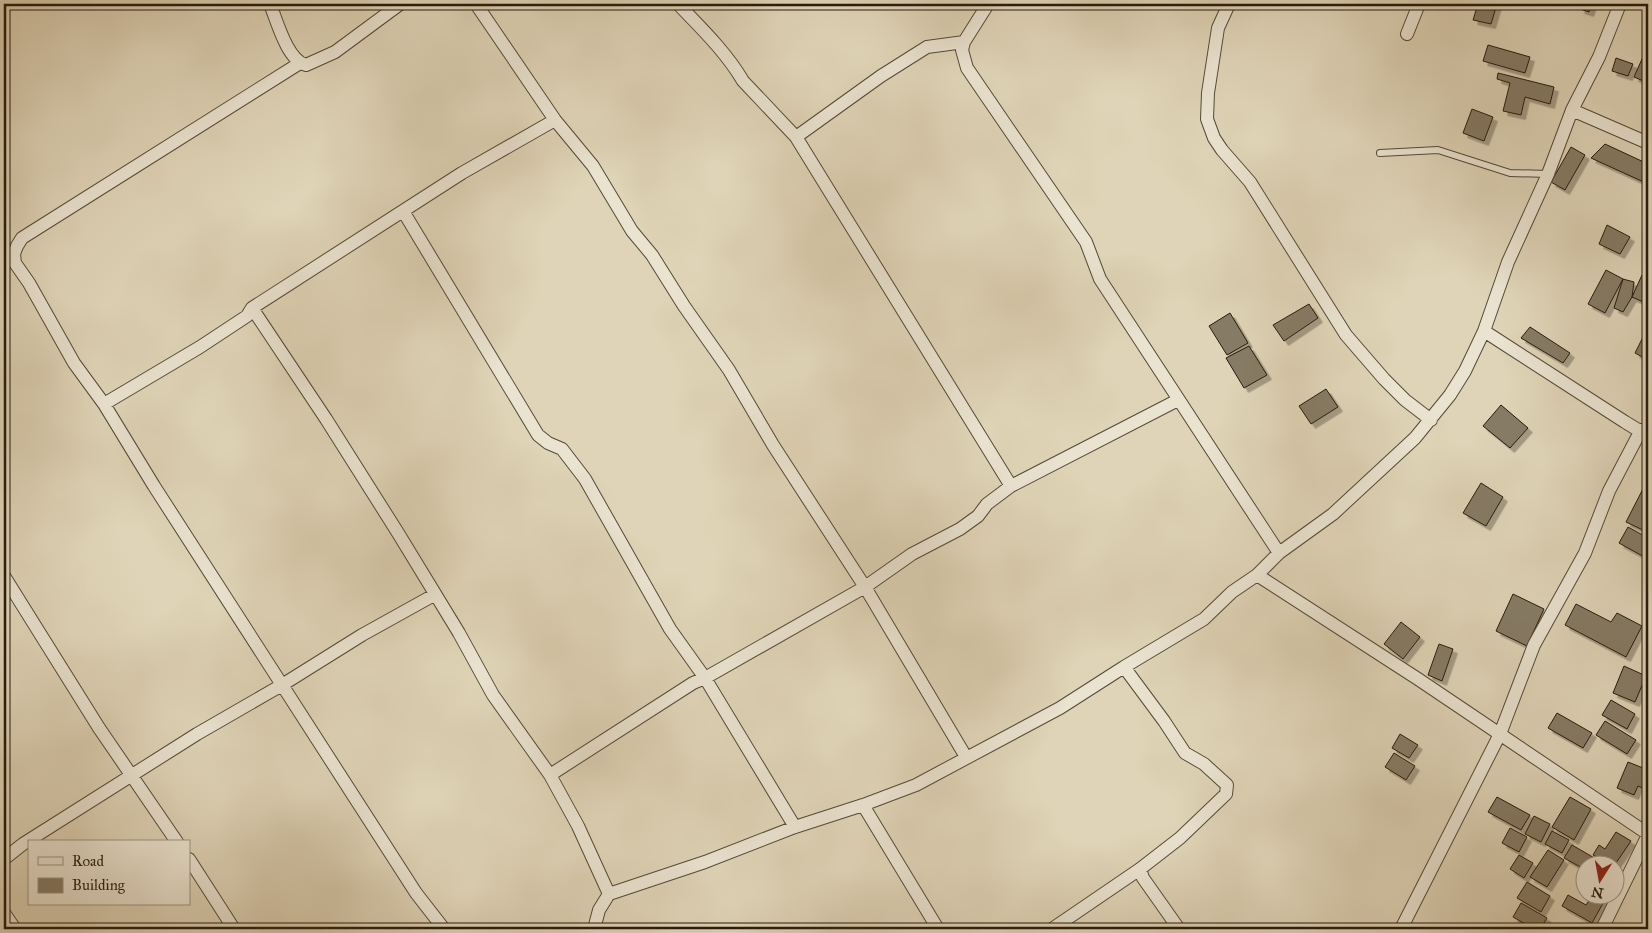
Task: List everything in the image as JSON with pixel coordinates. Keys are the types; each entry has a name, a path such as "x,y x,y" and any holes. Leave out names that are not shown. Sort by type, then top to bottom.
{"street":[{"path":"270,4 288,48 296,60 306,64 315,62 335,52 400,4"},
{"path":"476,4 555,120 593,166 632,231 652,255 684,306 729,370 773,445 865,587 966,757"},
{"path":"678,4 710,38 736,70 742,81 796,137 1011,486"},
{"path":"988,4 964,42 962,50 968,68 1086,242 1100,279 1279,553"},
{"path":"1229,4 1218,28 1208,93 1207,119 1214,138 1250,182 1346,335 1405,400 1431,420"},
{"path":"1407,34 1419,4"},
{"path":"594,929 599,910 608,894 705,862 795,827 863,805 916,785 1060,708 1204,619 1232,592 1257,574 1279,553 1333,514 1415,438 1450,395 1465,371 1484,331 1508,262 1548,174 1572,110 1598,57 1620,4"},
{"path":"796,137 881,76 927,47 964,42"},
{"path":"300,63 22,238 14,254 15,263 29,283 74,362 104,404 154,486 282,685 416,893 444,929"},
{"path":"1572,110 1648,143"},
{"path":"104,404 200,347 247,316 252,308 462,173 555,120"},
{"path":"403,211 538,435 548,443 562,449 585,479 670,629 705,678 795,827"},
{"path":"252,308 398,533 434,595 459,633 493,695 550,775 578,826 608,894"},
{"path":"1401,929 1500,734 1534,645 1585,553 1609,491 1644,433 1484,331"},
{"path":"550,775 685,688 865,587 912,554 960,528 978,516 987,504 1011,486 1178,400"},
{"path":"1257,574 1500,734 1648,835 1602,929"},
{"path":"4,576 99,728 176,840"},
{"path":"30,840 198,734 362,635 434,595"},
{"path":"1052,929 1140,869 1180,838 1226,794 1226,784 1204,764 1185,753 1124,667"},
{"path":"863,805 938,929"},
{"path":"4,859 28,841"},
{"path":"190,861 234,929"},
{"path":"1140,869 1143,878 1180,929"},
{"path":"4,913 15,929"}],"lane":[{"path":"1380,153 1438,150 1510,173 1548,174"}],"building":[{"path":"1478,4 1497,4 1491,24 1473,20"},
{"path":"1581,4 1592,4 1589,12 1580,9"},
{"path":"1488,45 1530,57 1525,73 1483,61"},
{"path":"1646,50 1648,51 1648,83 1634,77"},
{"path":"1616,58 1633,64 1628,76 1612,71"},
{"path":"1498,73 1554,87 1550,104 1525,97 1521,115 1503,111 1510,83 1497,79"},
{"path":"1472,109 1493,117 1484,141 1463,133"},
{"path":"1605,144 1648,164 1648,184 1591,158"},
{"path":"1571,147 1585,155 1565,190 1551,182"},
{"path":"1607,225 1630,237 1620,254 1599,244"},
{"path":"1606,270 1623,279 1605,313 1588,304"},
{"path":"1642,275 1648,277 1648,304 1632,297"},
{"path":"1623,279 1634,282 1632,297 1623,312 1614,308"},
{"path":"1309,304 1318,318 1284,341 1273,325"},
{"path":"1230,313 1248,343 1227,355 1209,326"},
{"path":"1530,327 1570,353 1563,363 1521,338"},
{"path":"1644,335 1648,337 1648,360 1635,353"},
{"path":"1249,346 1267,375 1244,388 1226,358"},
{"path":"1326,389 1338,407 1311,424 1299,406"},
{"path":"1501,405 1528,428 1510,448 1483,426"},
{"path":"1648,479 1648,525 1645,531 1626,522"},
{"path":"1481,483 1503,497 1486,526 1463,513"},
{"path":"1628,527 1648,538 1648,559 1619,543"},
{"path":"1513,594 1544,609 1527,646 1496,631"},
{"path":"1576,604 1611,622 1617,613 1642,626 1626,657 1565,625"},
{"path":"1401,622 1420,637 1403,659 1384,644"},
{"path":"1439,644 1453,649 1442,681 1428,675"},
{"path":"1624,666 1646,676 1635,702 1613,693"},
{"path":"1611,700 1635,714 1627,729 1602,715"},
{"path":"1557,713 1592,733 1583,748 1548,728"},
{"path":"1605,721 1636,740 1627,754 1596,735"},
{"path":"1400,734 1418,745 1409,758 1392,748"},
{"path":"1394,753 1415,766 1406,780 1385,767"},
{"path":"1628,762 1648,770 1647,790 1638,786 1634,795 1617,788"},
{"path":"1497,797 1530,815 1521,830 1488,812"},
{"path":"1570,797 1591,809 1574,840 1552,827"},
{"path":"1534,816 1550,824 1541,842 1525,834"},
{"path":"1510,828 1527,837 1519,852 1502,843"},
{"path":"1552,831 1569,840 1562,853 1545,844"},
{"path":"1616,832 1631,841 1621,856 1593,855 1599,845 1605,849"},
{"path":"1572,845 1591,856 1574,856 1574,864 1564,858"},
{"path":"1548,850 1564,860 1547,887 1530,877"},
{"path":"1519,855 1533,863 1524,878 1510,869"},
{"path":"1527,882 1550,896 1541,912 1517,898"},
{"path":"1568,895 1574,898 1574,906 1601,906 1592,923 1562,906"},
{"path":"1521,903 1547,918 1540,929 1534,929 1513,917"}]}
